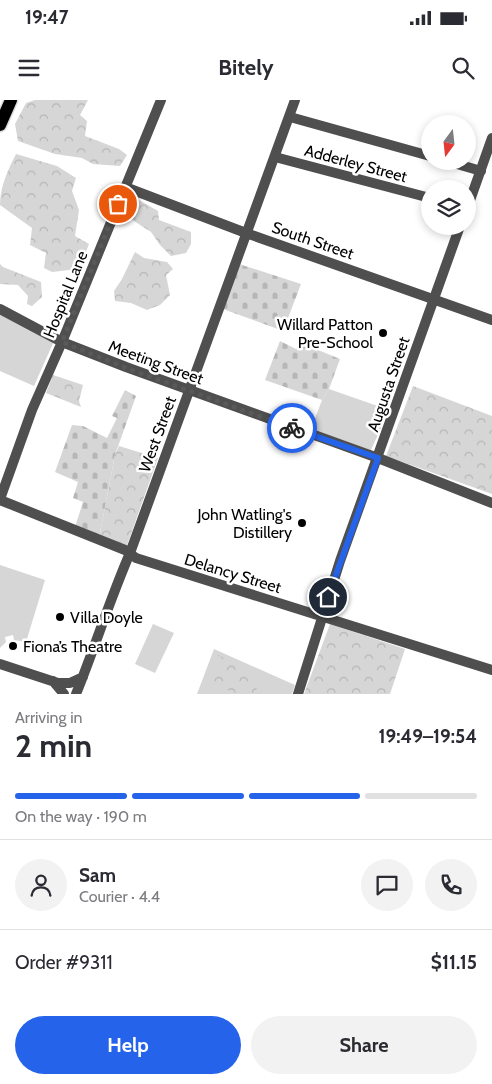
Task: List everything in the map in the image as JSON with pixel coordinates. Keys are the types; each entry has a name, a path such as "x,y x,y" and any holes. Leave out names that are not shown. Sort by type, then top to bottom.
{"main road":[{"path":"0,124 11,100"}],"street":[{"name":"Hospital Lane","path":"0,500 32,410 62,342 161,100"},
{"name":"West Street","path":"76,694 114,589 130,553 295,100"},
{"path":"290,117 421,153"},
{"path":"476,184 492,138"},
{"name":"Adderley Street","path":"274,157 421,196"},
{"path":"476,170 481,171"},
{"name":"South Street","path":"124,187 246,233 492,320"},
{"name":"Augusta Street","path":"298,694 322,615 457,235"},
{"name":"Meeting Street","path":"0,309 62,342 126,368 378,458 492,503"},
{"name":"Delancy Street","path":"0,500 84,533 130,553 136,558 492,670"},
{"path":"0,664 61,683 70,683 83,678"},
{"path":"53,681 64,694"}],"green space":[{"path":"35,100 88,100 80,115 87,121 85,136 119,149 127,155 120,166 93,164 82,158 55,154 18,141 15,124 26,103"},
{"path":"16,154 57,166 76,178 72,191 79,210 75,236 89,244 78,272 69,270 52,272 44,268 46,253 30,245 32,228 0,205 7,172"},
{"path":"132,196 158,211 159,220 191,232 191,244 186,253 171,256 151,232 120,212"},
{"path":"135,252 144,258 167,262 173,269 166,275 170,295 160,305 147,310 131,303 115,301 114,291"},
{"path":"0,264 3,267 41,282 42,297 32,306 27,304 28,296 18,285 0,284"},
{"path":"239,264 301,284 283,331 223,309"},
{"path":"0,314 54,341 34,386 0,371"},
{"path":"280,341 296,349 301,343 340,359 329,389 322,400 265,380"},
{"path":"53,375 83,385 79,401 81,407 46,393"},
{"path":"413,386 492,416 492,494 386,456"},
{"path":"329,389 389,410 371,450 311,429 322,400"},
{"path":"125,390 136,396 115,455 99,538 75,527 83,502 73,498 78,482 55,472 72,425 83,426 107,438 117,418 112,416"},
{"path":"119,446 158,458 126,548 99,538 115,455"},
{"path":"0,565 45,580 26,642 14,640 13,635 5,637 6,642 0,648"},
{"path":"153,624 174,633 155,673 135,664"},
{"path":"330,624 405,649 390,694 304,694"},
{"path":"214,649 295,685 292,694 197,694"},
{"path":"218,655 263,676 254,694 236,694 206,680"}],"way so far":[{"path":"118,204 62,342 126,368 292,428"}],"place":[{"name":"Willard Patton Pre-School","path":"383,333"},
{"name":"John Watling's Distillery","path":"302,523"},
{"name":"Villa Doyle","path":"60,617"},
{"name":"Fiona’s Theatre","path":"13,646"}],"route":[{"path":"292,428 378,458 328,597"}]}
